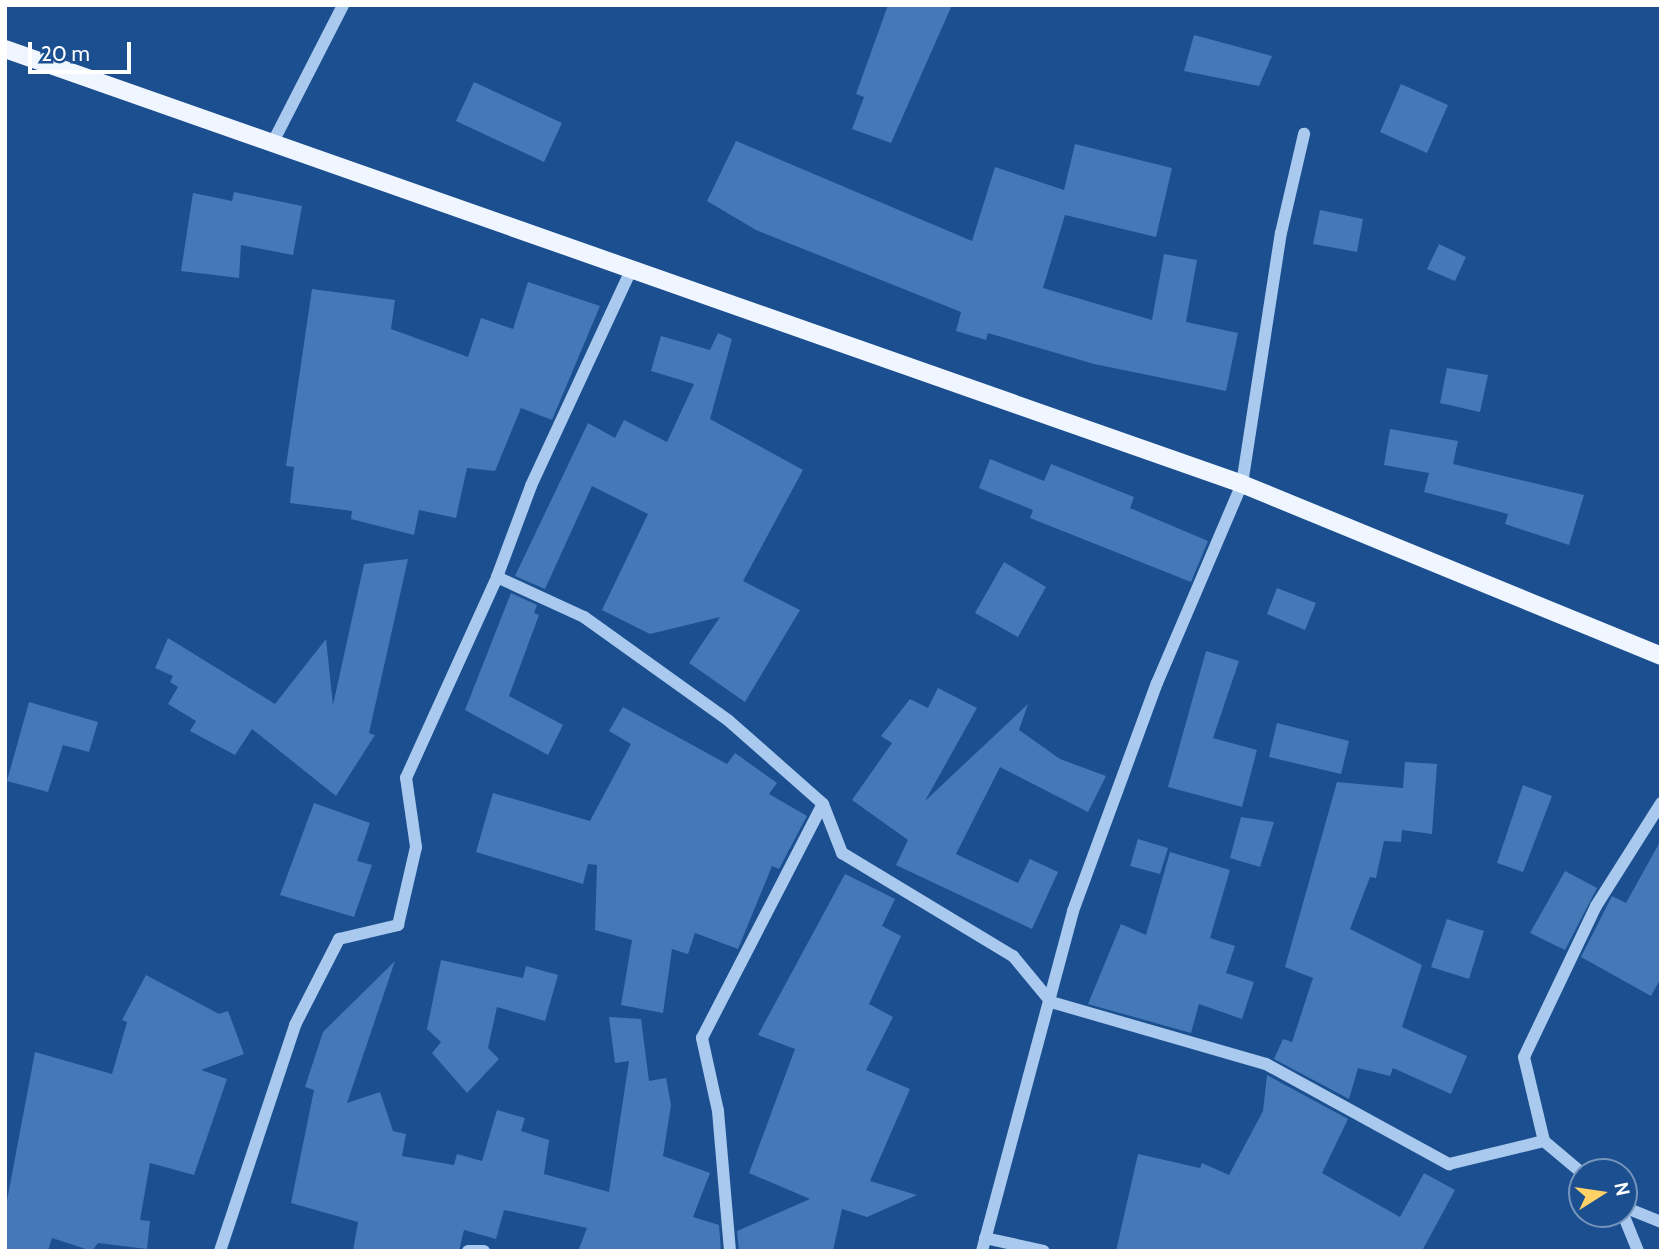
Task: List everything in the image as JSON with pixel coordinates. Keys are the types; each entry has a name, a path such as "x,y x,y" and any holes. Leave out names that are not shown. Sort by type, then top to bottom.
{"main road":[{"path":"5,49 1242,484 1661,656"}],"street":[{"path":"273,142 343,5"},
{"path":"1044,1251 983,1244 1051,1002 1073,911 1153,696 1242,484 1281,233 1304,134"},
{"path":"220,1251 295,1025 340,939 398,925 416,847 406,778 632,268"},
{"path":"497,577 584,617 729,721 822,804 842,853 1013,956 1051,1002 1266,1063 1449,1164 1544,1141"},
{"path":"1568,1161 1544,1141 1524,1057 1596,906 1661,803"},
{"path":"730,1251 718,1111 702,1038 822,804"},
{"path":"1638,1213 1661,1222"},
{"path":"1629,1228 1638,1251"},
{"path":"468,1251 484,1251"}],"building":[{"path":"888,5 952,5 891,143 852,129 864,97 856,94"},
{"path":"1194,35 1272,56 1259,86 1184,71"},
{"path":"474,82 562,123 544,162 456,121"},
{"path":"1401,84 1448,105 1427,153 1380,132"},
{"path":"736,141 972,241 995,167 1064,190 1075,144 1172,168 1156,237 1065,215 1043,288 1152,320 1164,254 1197,260 1186,322 1238,333 1226,391 1094,364 988,333 986,340 956,331 961,312 756,230 707,201"},
{"path":"234,192 302,206 293,255 241,245 239,278 181,271 193,193 232,201"},
{"path":"1320,210 1363,219 1357,252 1313,244"},
{"path":"1439,244 1466,257 1455,281 1427,269"},
{"path":"528,282 600,306 552,420 521,408 495,471 467,468 456,518 419,510 414,535 351,519 352,511 290,503 294,467 286,466 312,289 395,300 391,329 468,357 481,318 513,329"},
{"path":"718,333 732,339 710,419 803,470 743,581 800,610 745,702 689,663 720,617 650,634 602,610 648,514 592,486 545,589 515,576 588,423 615,438 624,420 667,442 694,384 651,371 661,336 710,350"},
{"path":"1447,368 1488,375 1480,412 1440,403"},
{"path":"1390,429 1458,441 1453,464 1584,495 1569,545 1505,524 1508,514 1424,492 1429,473 1384,465"},
{"path":"990,459 1044,481 1051,464 1134,497 1130,508 1208,541 1191,582 1030,518 1033,510 979,488"},
{"path":"408,559 369,733 375,735 336,796 252,729 235,755 190,731 196,721 168,704 178,687 170,682 173,676 155,668 168,638 275,704 326,639 333,705 364,564"},
{"path":"1004,562 1046,587 1018,637 975,613"},
{"path":"1277,588 1316,603 1305,630 1267,614"},
{"path":"511,593 537,605 534,613 539,615 509,696 563,725 548,755 465,710"},
{"path":"1206,651 1239,661 1213,738 1257,750 1242,807 1168,787"},
{"path":"938,688 977,708 925,801 1028,704 1019,730 1060,759 1106,776 1088,812 1000,767 956,854 1018,883 1030,859 1058,872 1032,929 896,865 908,840 852,800 892,743 881,736 910,699 928,708"},
{"path":"29,702 98,722 89,752 63,745 48,792 7,781"},
{"path":"623,707 727,764 735,753 777,783 769,794 807,816 779,869 772,866 738,949 695,933 688,954 672,949 663,1013 621,1005 632,940 595,930 597,865 588,864 583,884 476,852 493,793 590,821 631,744 609,731"},
{"path":"1277,723 1349,741 1341,774 1269,757"},
{"path":"1405,762 1437,764 1432,834 1402,830 1401,842 1384,841 1376,878 1370,877 1350,929 1422,965 1402,1027 1467,1056 1451,1094 1393,1068 1390,1076 1358,1068 1349,1099 1274,1059 1283,1039 1292,1042 1313,978 1285,967 1337,782 1403,788"},
{"path":"1523,785 1552,796 1523,872 1497,863"},
{"path":"314,803 370,823 357,861 372,865 354,917 280,895"},
{"path":"1241,817 1274,822 1260,867 1230,858"},
{"path":"1138,839 1168,848 1160,874 1130,866"},
{"path":"1661,840 1661,978 1651,996 1581,957 1612,896 1626,903"},
{"path":"1170,852 1230,870 1210,938 1235,946 1226,973 1254,982 1242,1019 1199,1004 1191,1033 1088,1004 1121,924 1146,935"},
{"path":"1565,871 1597,888 1565,950 1530,933"},
{"path":"845,874 895,899 882,926 901,936 869,1004 893,1017 866,1070 910,1089 870,1181 917,1195 867,1217 842,1209 833,1251 739,1251 737,1231 810,1199 749,1173 795,1049 758,1035"},
{"path":"1447,919 1484,931 1469,979 1431,967"},
{"path":"441,960 523,978 526,966 558,975 545,1021 497,1007 488,1048 499,1059 467,1093 432,1053 441,1042 427,1029"},
{"path":"395,961 347,1103 380,1092 393,1131 406,1134 402,1156 454,1165 457,1154 482,1161 497,1110 525,1118 521,1131 549,1140 544,1174 609,1192 629,1061 615,1063 609,1017 641,1019 649,1081 666,1078 671,1105 663,1156 710,1173 693,1217 719,1225 721,1251 578,1251 587,1228 504,1210 496,1239 464,1230 459,1251 353,1251 358,1222 291,1203 314,1090 305,1087 323,1032"},
{"path":"146,975 219,1014 228,1011 244,1054 201,1070 227,1079 194,1175 150,1163 140,1220 150,1221 147,1249 98,1243 92,1251 52,1238 48,1251 5,1251 5,1211 35,1052 112,1074 127,1022 122,1020"},
{"path":"1267,1075 1348,1119 1322,1173 1400,1217 1424,1173 1455,1190 1422,1251 1116,1251 1138,1154 1200,1168 1202,1163 1229,1175 1263,1111"}]}
